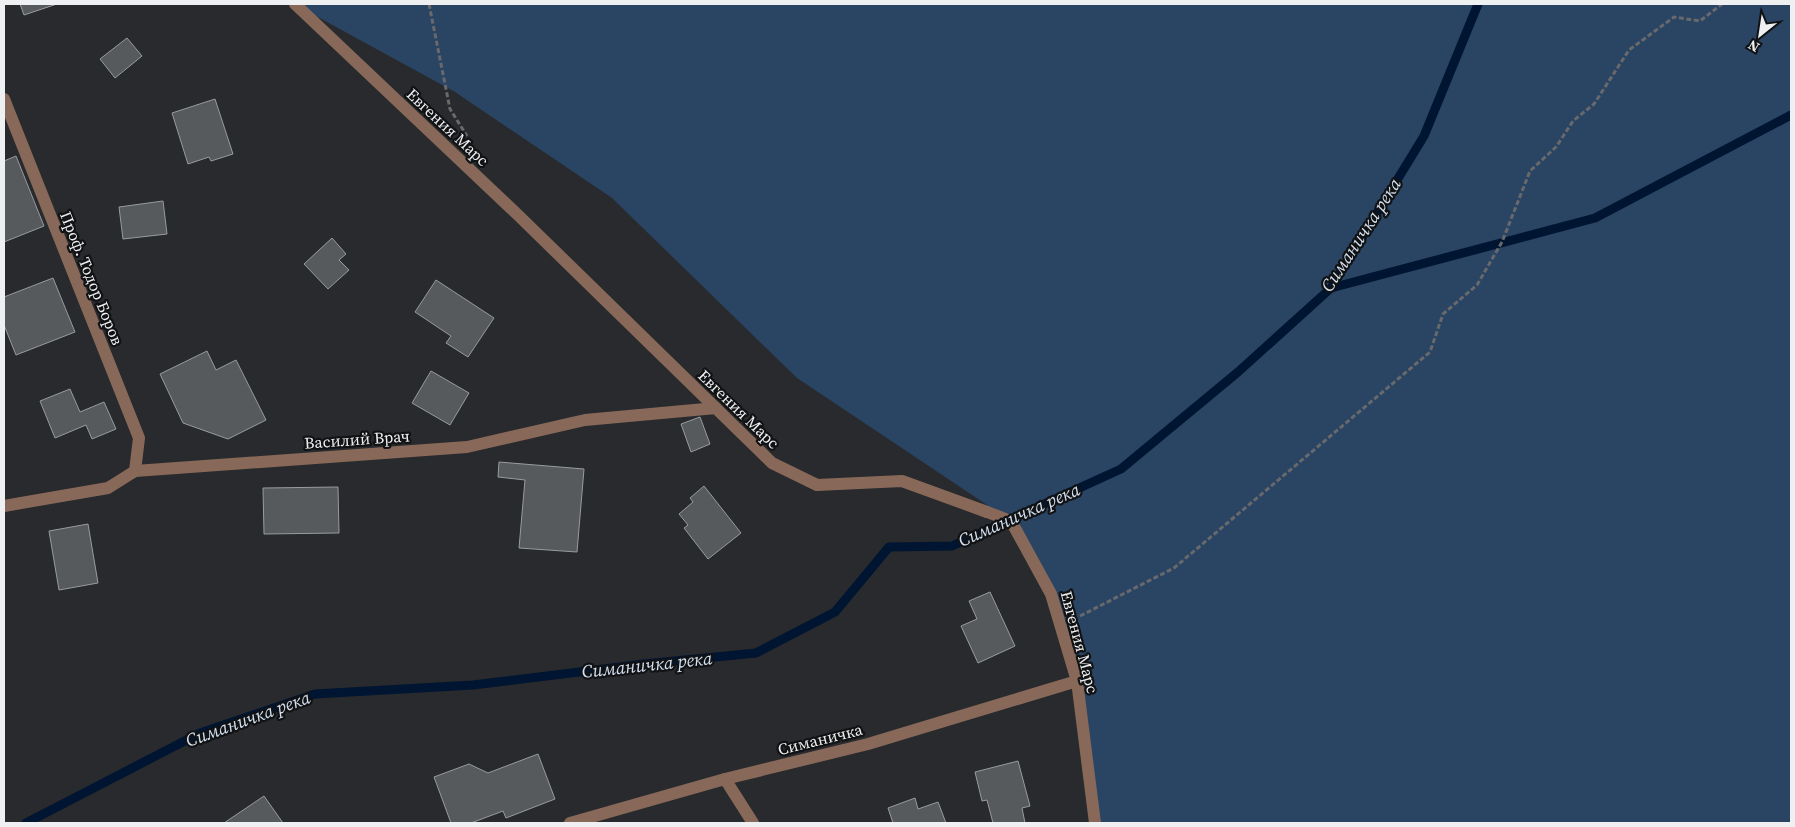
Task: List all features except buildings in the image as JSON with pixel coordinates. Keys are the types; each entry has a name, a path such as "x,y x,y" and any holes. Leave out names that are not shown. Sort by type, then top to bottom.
{"street":[{"name":"Евгения Марс","path":"295,4 519,216 772,463 817,485 902,481 1011,521 1051,594 1077,681 1095,823"},
{"name":"Проф. Тодор Боров","path":"4,98 139,438 135,471"},
{"name":"Василий Врач","path":"4,506 108,488 135,471 467,447 585,420 716,408"},
{"name":"Симаничка","path":"570,823 725,779 868,744 1077,681"},
{"path":"725,779 753,823"}],"path":[{"path":"428,4 450,109 471,142"},
{"path":"1060,626 1174,568 1430,352 1443,314 1477,285 1502,242 1530,171 1556,147 1572,121 1594,104 1630,50 1674,17 1700,21 1722,4"}],"shaded area":[{"path":"294,4 1791,4 1791,823 1095,823 1077,681 1051,594 1011,521 797,378 612,198 455,92"}],"waterway":[{"name":"Симаничка река","path":"26,823 200,733 315,694 473,685 644,664 756,653 835,612 889,547 952,546 1121,469 1238,372 1331,288 1424,136 1478,4"},
{"path":"1331,288 1595,218 1791,115"}]}
